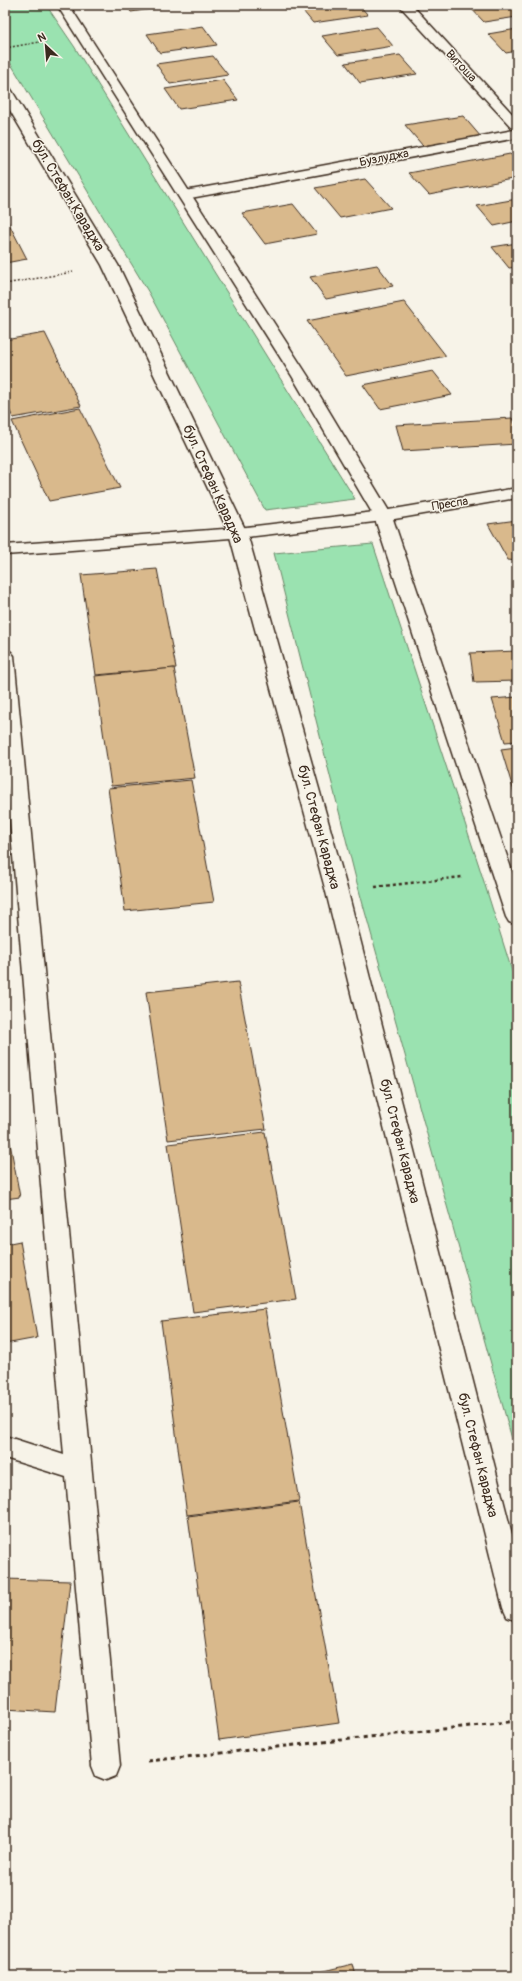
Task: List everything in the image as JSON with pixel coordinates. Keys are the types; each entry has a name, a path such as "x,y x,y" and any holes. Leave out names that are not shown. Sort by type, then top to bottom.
{"street":[{"path":"62,5 300,376 382,516 517,917"},
{"name":"Витоша","path":"405,5 517,127"},
{"name":"бул. Стефан Караджа","path":"5,91 110,265 238,533 337,892 517,1608"},
{"name":"Бузлуджа","path":"185,195 517,134"},
{"name":"Преспа","path":"5,550 238,533 382,516 517,493"}],"lane":[{"path":"5,656 106,1766"},
{"path":"5,1447 78,1470"}],"path":[{"path":"5,284 110,265"},
{"path":"337,892 503,872"},
{"path":"106,1766 517,1721"}],"green space":[{"path":"5,5 46,5 74,46 355,499 265,510 149,293 5,54"},
{"path":"373,544 479,866 517,987 517,1457 357,883 274,553"}],"building":[{"path":"126,5 179,5 131,12"},
{"path":"298,5 359,5 368,15 313,23"},
{"path":"468,5 517,5 517,17 484,22"},
{"path":"203,26 217,45 160,53 147,34"},
{"path":"377,27 393,46 338,55 322,36"},
{"path":"517,29 517,51 506,53 488,34"},
{"path":"400,55 417,74 360,83 345,63"},
{"path":"213,56 228,75 170,84 156,64"},
{"path":"223,80 238,100 179,109 165,89"},
{"path":"463,116 481,137 423,146 405,125"},
{"path":"510,154 517,160 517,178 429,195 409,173"},
{"path":"365,179 391,208 340,218 315,188"},
{"path":"517,199 517,221 494,226 477,206"},
{"path":"293,204 317,234 265,244 242,213"},
{"path":"5,216 27,259 5,263"},
{"path":"517,243 517,267 509,268 492,247"},
{"path":"377,265 393,286 326,299 310,277"},
{"path":"404,302 446,356 346,376 307,321"},
{"path":"45,333 81,406 13,418 5,400 5,340"},
{"path":"433,371 452,395 380,409 363,385"},
{"path":"80,408 120,488 49,501 12,421"},
{"path":"512,418 517,430 517,444 403,451 396,425"},
{"path":"517,520 517,561 508,560 488,524"},
{"path":"157,569 176,668 96,675 81,575"},
{"path":"517,651 517,681 474,682 470,653"},
{"path":"174,668 195,778 111,786 95,676"},
{"path":"517,697 517,741 505,742 492,699"},
{"path":"517,747 517,795 515,795 501,749"},
{"path":"191,780 214,902 125,911 108,788"},
{"path":"238,982 266,1129 168,1140 146,992"},
{"path":"5,1116 20,1197 5,1199"},
{"path":"265,1132 296,1299 193,1312 168,1144"},
{"path":"20,1241 37,1338 5,1344 5,1244"},
{"path":"265,1309 299,1501 187,1515 161,1321"},
{"path":"299,1502 339,1723 219,1740 188,1516"},
{"path":"5,1579 70,1581 55,1712 5,1709"},
{"path":"353,1964 356,1976 302,1976"}]}
